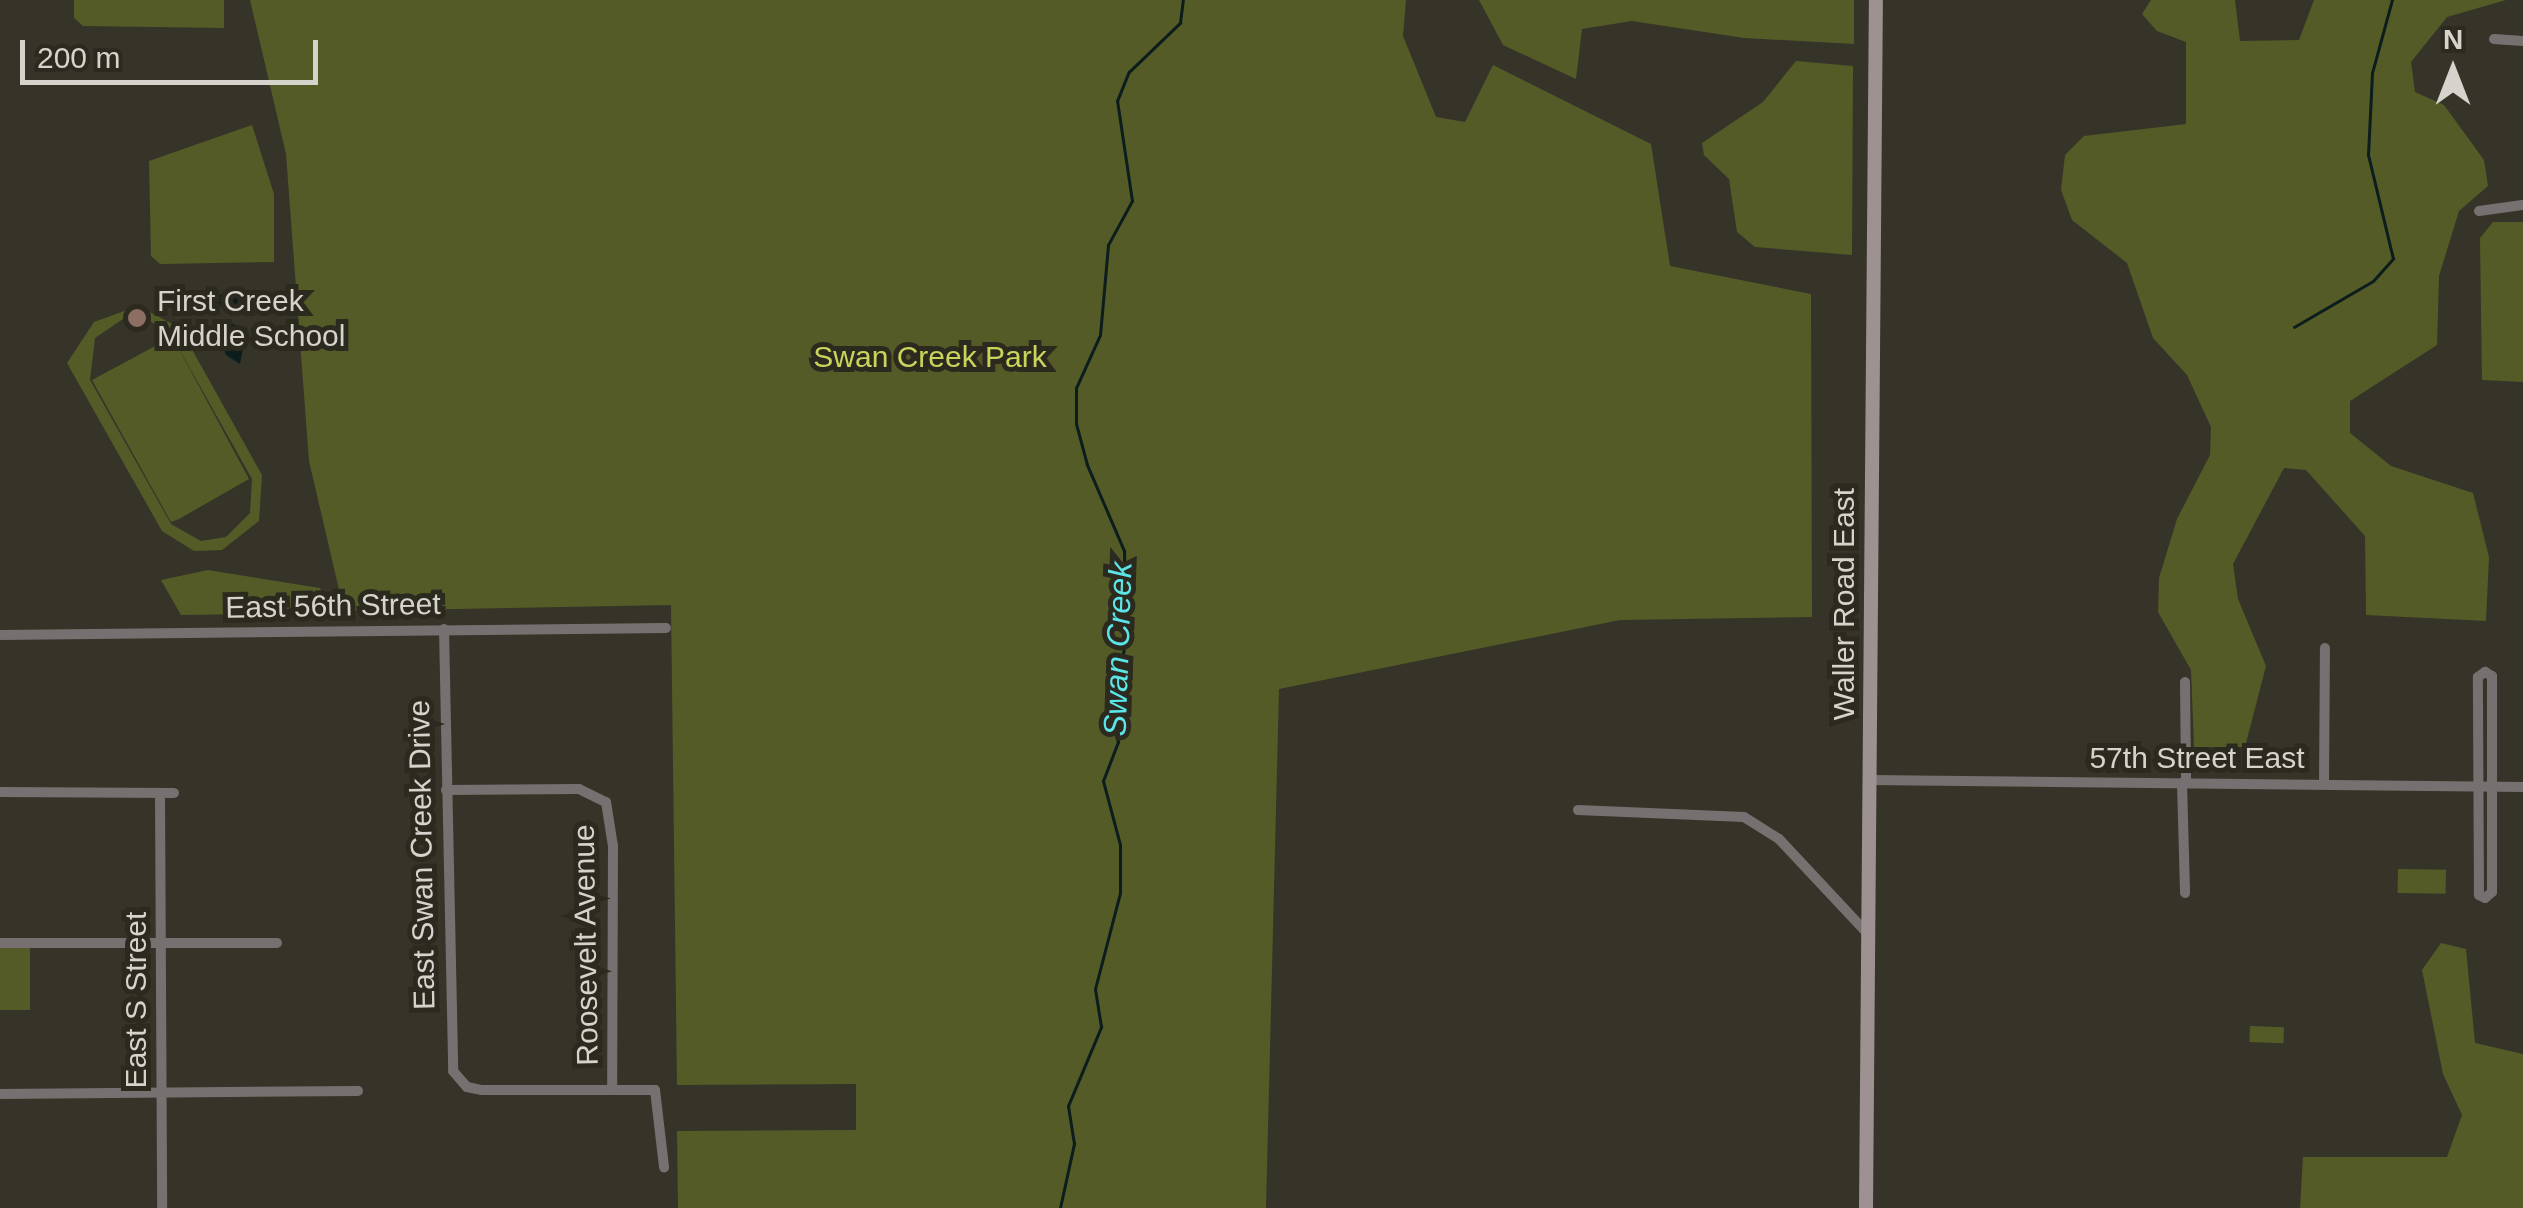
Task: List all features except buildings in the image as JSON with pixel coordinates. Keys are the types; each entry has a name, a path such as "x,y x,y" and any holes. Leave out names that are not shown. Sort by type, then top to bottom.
{"street":[{"name":"Waller Road East","path":"1866,1208 1876,0"},
{"path":"2494,38 2523,41"},
{"path":"2479,211 2523,205"},
{"name":"East 56th Street","path":"0,635 666,628"},
{"name":"East Swan Creek Drive","path":"444,629 450,1053 458,1080 481,1090 612,1088"},
{"path":"2324,784 2326,648"},
{"path":"2486,787 2479,895 2485,898 2492,892 2486,787 2478,677 2486,672 2492,676 2486,787"},
{"path":"2185,682 2186,893"},
{"name":"57th Street East","path":"1870,780 2523,787"},
{"name":"Roosevelt Avenue","path":"446,790 579,789 606,802 613,846 612,1088"},
{"path":"0,792 174,793"},
{"name":"East S Street","path":"160,792 162,1208"},
{"path":"1578,810 1744,818 1760,824 1867,934"},
{"path":"0,943 276,943"},
{"path":"612,1088 653,1088 660,1096 664,1167"},
{"path":"0,1094 358,1091"}],"green space":[{"path":"74,0 224,0 224,28 83,26 74,18"},
{"name":"Swan Creek Park","path":"250,0 1406,0 1403,36 1436,117 1465,122 1493,65 1651,144 1670,266 1811,294 1812,617 1620,620 1279,689 1266,1208 678,1208 677,1131 856,1130 856,1084 677,1085 671,605 344,611 309,461 286,154"},
{"path":"1479,0 1854,0 1854,44 1744,38 1632,21 1582,29 1576,79 1503,45"},
{"path":"2151,0 2235,0 2240,41 2299,40 2314,0 2506,0 2447,17 2411,62 2415,92 2444,105 2484,160 2488,186 2459,211 2439,276 2437,345 2350,401 2350,433 2391,466 2473,493 2489,557 2486,621 2366,615 2365,536 2306,470 2284,468 2233,564 2238,599 2266,666 2245,747 2194,747 2191,670 2158,612 2159,578 2177,519 2210,455 2211,427 2187,375 2153,338 2127,263 2072,220 2061,190 2065,155 2084,136 2186,124 2186,42 2157,31 2142,14"},
{"path":"1796,61 1853,66 1852,255 1755,247 1737,232 1729,179 1704,155 1702,143 1763,102"},
{"path":"252,125 274,194 274,262 160,264 151,256 149,161"},
{"path":"2493,222 2523,222 2523,382 2482,380 2480,238"},
{"path":"138,306 180,328 262,475 259,521 222,550 194,551 162,531 67,363 94,322","holes":["123,319 149,320 172,337 92,380 171,522 179,519 249,479 173,338 252,479 250,513 226,537 201,541 171,524 90,380 95,338"]},
{"path":"208,570 320,588 331,613 181,615 161,580"},
{"path":"2398,869 2446,870 2446,894 2398,893"},
{"path":"2441,943 2466,949 2475,1043 2523,1054 2523,1208 2300,1208 2303,1157 2447,1157 2462,1115 2443,1074 2422,970"},
{"path":"0,948 30,948 30,1010 0,1010"},
{"path":"2250,1026 2284,1027 2283,1043 2249,1042"}],"shaded area":[{"path":"244,290 247,312 213,304 224,291"},
{"path":"213,319 247,328 240,364 226,355"}],"waterway":[{"name":"Swan Creek","path":"1060,1208 1074,1144 1068,1106 1101,1027 1095,989 1120,893 1120,845 1103,781 1118,742 1112,723 1125,641 1124,551 1087,465 1076,424 1076,388 1100,335 1108,245 1132,201 1117,101 1129,72 1180,23 1183,0"},
{"path":"2294,327 2373,281 2393,259 2368,155 2372,73 2392,0"}],"place":[{"name":"First Creek Middle School","path":"137,318"}]}
